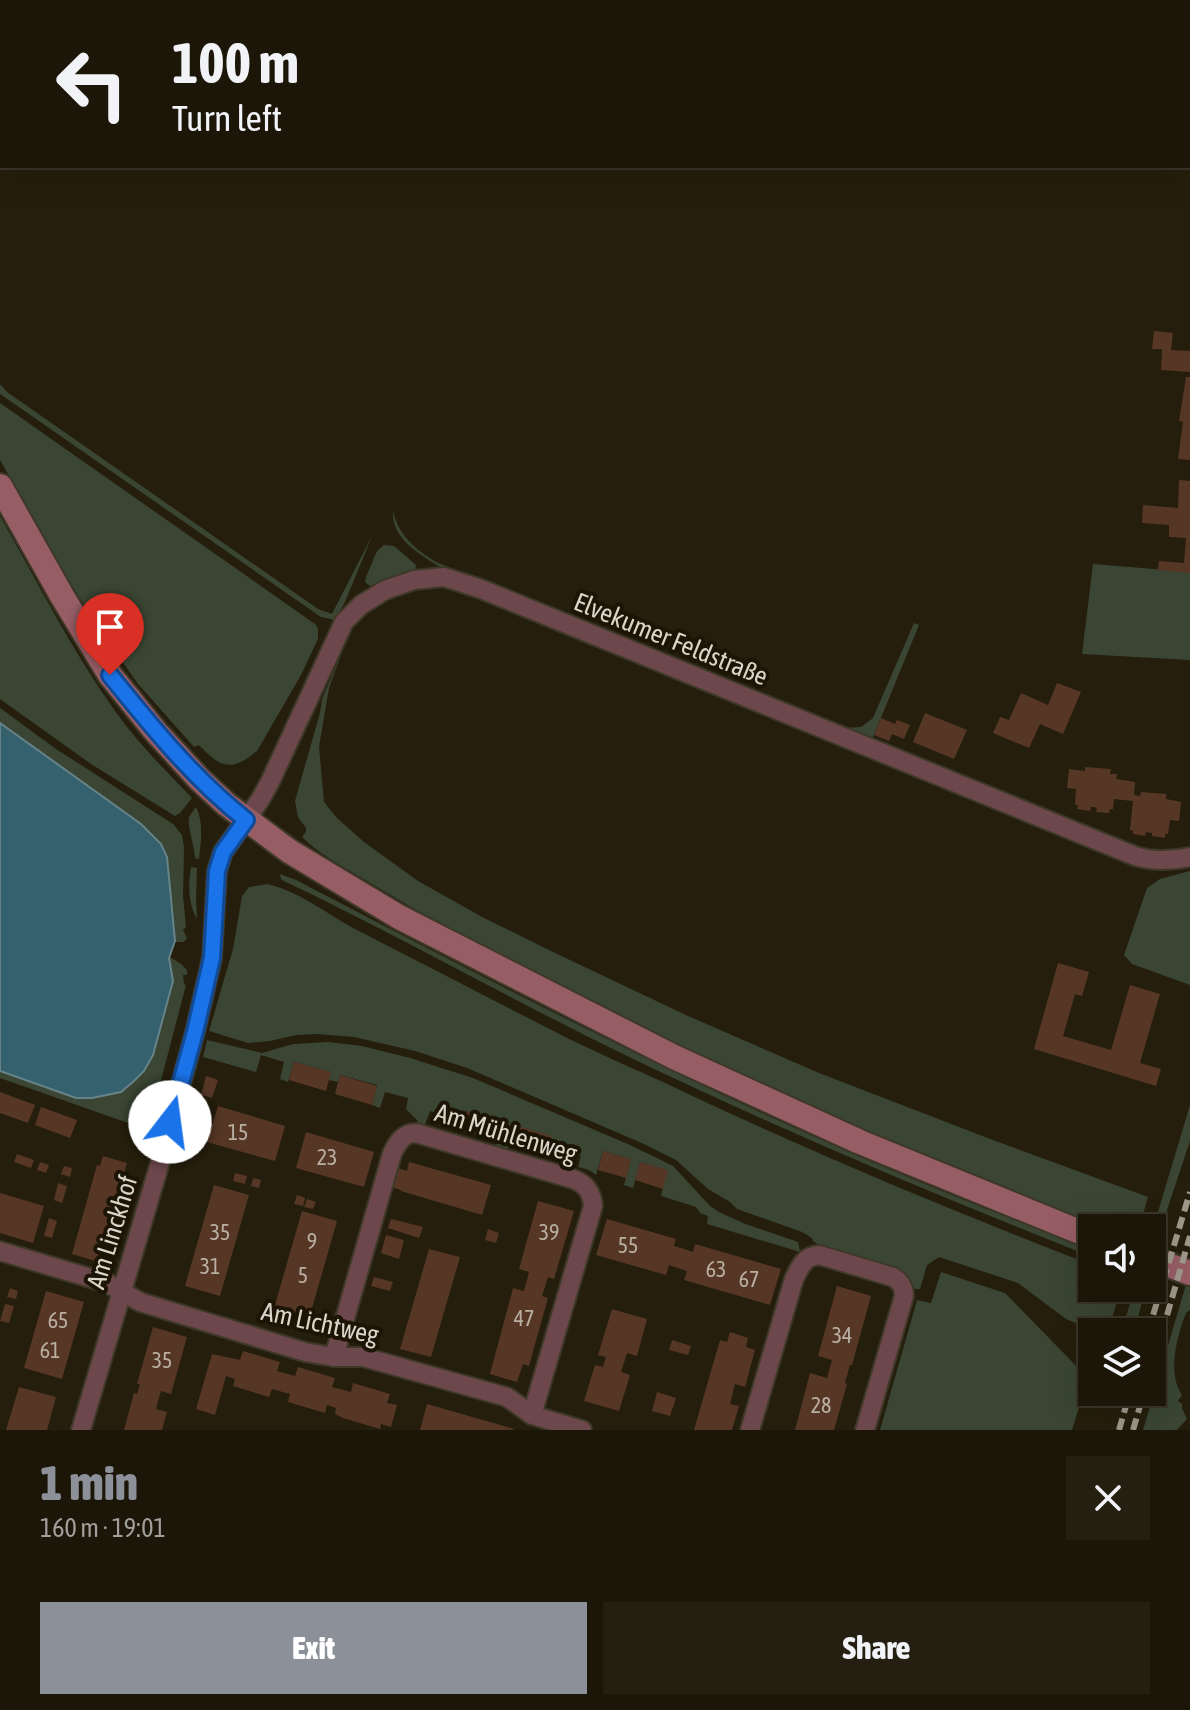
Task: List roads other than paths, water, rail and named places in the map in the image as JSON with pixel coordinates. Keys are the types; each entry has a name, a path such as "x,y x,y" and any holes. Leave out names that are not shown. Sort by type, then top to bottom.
{"main road":[{"path":"0,486 110,675 199,779 246,820 297,857 399,917 674,1057 860,1142 1078,1231"},
{"path":"1166,1264 1190,1273"}],"street":[{"name":"Elvekumer Feldstraße","path":"246,820 270,782 344,622 361,605 385,590 414,580 444,577 481,589 1135,856 1165,861 1190,857"},
{"name":"Am Linckhof","path":"81,1430 195,1032 212,958 217,871 223,852 246,820"},
{"name":"Am Mühlenweg","path":"334,1357 392,1154 401,1139 416,1133 573,1179 586,1186 591,1196 593,1206 532,1415"},
{"name":"Am Lichtweg","path":"0,1251 107,1283 140,1302 305,1352 334,1357 363,1357 507,1397 532,1415 582,1430"},
{"path":"750,1430 794,1279 804,1261 819,1255 893,1277 904,1291 865,1430"}],"water":[{"path":"0,723 141,824 161,844 167,857 175,941 169,958 173,981 153,1055 144,1071 121,1092 76,1098 0,1071"}],"railway":[{"path":"1152,1318 1190,1192"},
{"path":"1166,1319 1190,1236"},
{"path":"1119,1430 1126,1406"},
{"path":"1133,1430 1140,1406"}]}
